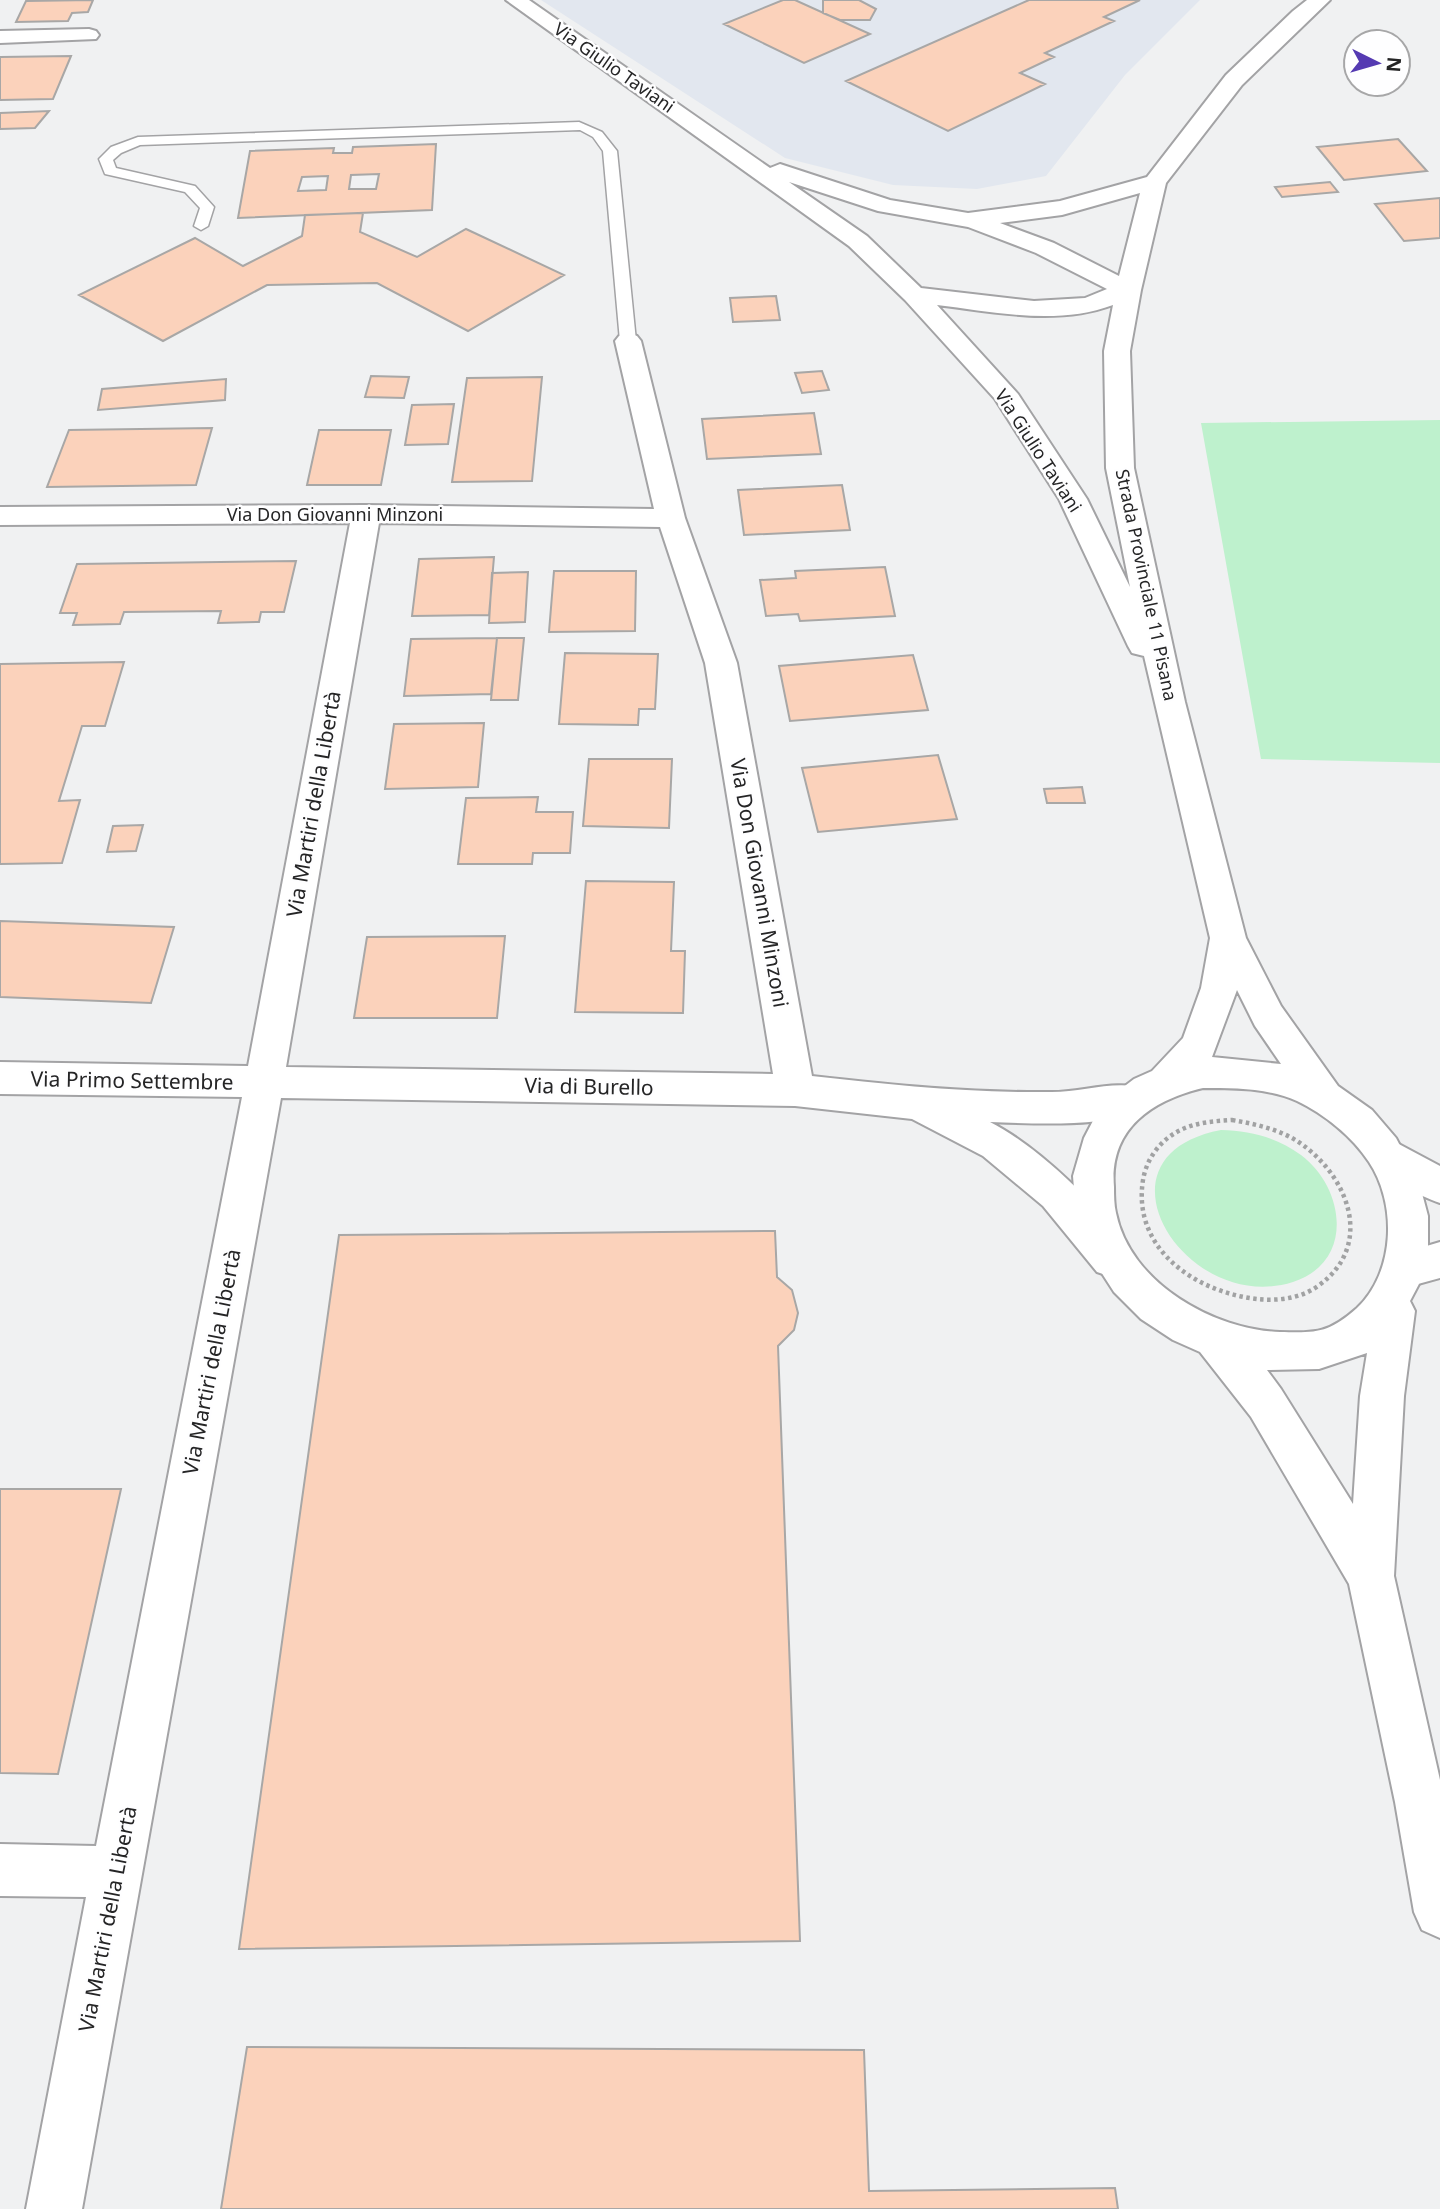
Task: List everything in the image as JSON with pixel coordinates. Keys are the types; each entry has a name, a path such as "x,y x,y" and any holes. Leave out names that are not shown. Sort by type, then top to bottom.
{"main road":[{"name":"Via Giulio Taviani","path":"516,0 747,160 858,241 914,295 1004,394 1073,499 1169,702"},
{"name":"Strada Provinciale 11 Pisana","path":"1320,0 1300,15 1234,80 1155,181 1128,290 1117,351 1120,468 1169,702 1228,938 1268,1016 1324,1097"},
{"path":"0,37 89,35"},
{"name":"Via Giulio Taviani","path":"747,160 886,206 968,220 1045,248 1128,290"},
{"name":"Via Giulio Taviani","path":"968,220 1062,208 1155,181"},
{"path":"914,295 1034,309 1089,305 1128,290"},
{"name":"Via Don Giovanni Minzoni","path":"628,341 671,517 721,663 795,1090"},
{"name":"Via Don Giovanni Minzoni","path":"0,516 366,514 671,517"},
{"name":"Via Martiri della Libertà","path":"54,2209 264,1084 366,514"},
{"name":"Strada Provinciale 11 Pisana","path":"1150,1091 1203,1072 1244,1072 1285,1080 1324,1097 1352,1114 1376,1135 1395,1159 1410,1185 1419,1212 1422,1240 1429,1263 1394,1311 1373,1329 1347,1343 1317,1350 1283,1353 1261,1351 1216,1340 1182,1324 1153,1303 1127,1277 1105,1243 1095,1216 1092,1189 1093,1163 1101,1139 1115,1118 1150,1091 1199,1046 1219,988 1228,938"},
{"name":"Via Primo Settembre","path":"0,1078 264,1084"},
{"name":"Via di Burello","path":"264,1084 795,1090 913,1103 1054,1108 1150,1091"},
{"name":"Via di Burello","path":"913,1103 997,1144 1057,1194 1127,1277"},
{"path":"1395,1159 1440,1186"},
{"name":"Strada Provinciale 11 Pisana","path":"1394,1311 1381,1409 1371,1576 1420,1802 1440,1912"},
{"name":"Strada Provinciale 11 Pisana","path":"1216,1340 1266,1403 1371,1576"},
{"path":"0,1870 117,1872"}],"lane":[{"path":"201,226 207,207 190,189 110,171 106,159 116,150 138,141 565,127 592,130 603,138 610,151 628,341"}],"path":[{"path":"1232,1120 1266,1126 1298,1142 1326,1164 1344,1191 1351,1220 1348,1249 1334,1273 1311,1291 1279,1301 1245,1300 1209,1289 1179,1270 1156,1244 1142,1213 1141,1184 1150,1156 1170,1136 1198,1123 1232,1120"}],"shaded area":[{"path":"541,0 1200,0 1125,75 1046,176 977,189 893,185 785,158"}],"green space":[{"path":"1440,420 1440,763 1261,759 1201,423"},
{"path":"1221,1130 1273,1139 1301,1155 1316,1169 1334,1204 1337,1223 1334,1242 1327,1258 1313,1272 1293,1282 1254,1286 1217,1276 1187,1256 1165,1228 1155,1198 1159,1170 1180,1145"}],"building":[{"path":"93,0 88,12 72,13 68,21 16,22 26,1"},
{"path":"783,0 795,0 870,34 804,63 724,24"},
{"path":"823,0 859,0 876,9 870,20 840,20 823,13"},
{"path":"1029,0 1140,0 1104,17 1114,21 1045,53 1054,57 1020,73 1045,84 948,131 846,81"},
{"path":"71,56 53,99 0,100 0,57"},
{"path":"49,111 35,128 0,129 0,113"},
{"path":"1398,139 1427,171 1344,180 1317,147"},
{"path":"436,144 432,210 238,218 250,151 334,148 333,153 352,153 353,147","holes":["379,174 376,189 349,189 351,175","328,176 326,190 298,191 302,177"]},
{"path":"1330,182 1338,192 1282,197 1275,187"},
{"path":"1440,198 1440,238 1404,241 1375,204"},
{"path":"363,213 360,232 417,257 466,229 564,275 468,331 377,283 267,285 163,341 79,295 195,238 243,266 302,236 305,215"},
{"path":"776,296 780,320 733,322 730,298"},
{"path":"822,371 829,390 802,393 795,373"},
{"path":"371,376 409,377 404,398 365,397"},
{"path":"542,377 532,481 452,482 467,378"},
{"path":"226,379 225,400 98,410 102,389"},
{"path":"454,404 448,444 405,445 412,405"},
{"path":"814,413 821,454 707,459 702,419"},
{"path":"212,428 196,485 47,487 69,430"},
{"path":"319,430 391,430 381,485 307,485"},
{"path":"842,485 850,530 744,535 738,490"},
{"path":"494,557 489,615 412,616 419,559"},
{"path":"296,561 284,612 261,612 259,622 218,623 221,611 124,612 120,624 73,625 77,613 60,613 77,564"},
{"path":"885,567 895,616 800,621 798,614 766,616 760,580 796,578 795,571"},
{"path":"554,571 636,571 635,631 549,632"},
{"path":"528,572 525,622 489,623 492,573"},
{"path":"497,638 524,638 518,700 491,700"},
{"path":"497,638 491,694 404,696 411,639"},
{"path":"565,653 658,654 655,709 639,709 638,725 559,724"},
{"path":"913,655 928,710 790,721 779,666"},
{"path":"124,662 105,726 82,726 59,801 80,800 62,863 0,864 0,664"},
{"path":"484,723 478,787 385,789 394,724"},
{"path":"938,755 957,819 818,832 802,768"},
{"path":"589,759 672,759 669,828 583,826"},
{"path":"1082,787 1085,803 1047,803 1044,789"},
{"path":"538,797 536,812 573,812 570,853 533,853 532,864 458,864 466,798"},
{"path":"143,825 136,851 107,852 113,826"},
{"path":"586,881 674,882 671,951 685,951 683,1013 575,1012"},
{"path":"0,921 174,927 151,1003 0,997"},
{"path":"505,936 497,1018 354,1018 367,937"},
{"path":"775,1231 777,1277 792,1290 798,1313 794,1330 778,1346 800,1941 239,1949 339,1235"},
{"path":"0,1489 121,1489 58,1774 0,1773"},
{"path":"247,2047 864,2050 869,2191 1115,2188 1118,2209 221,2209"}]}
